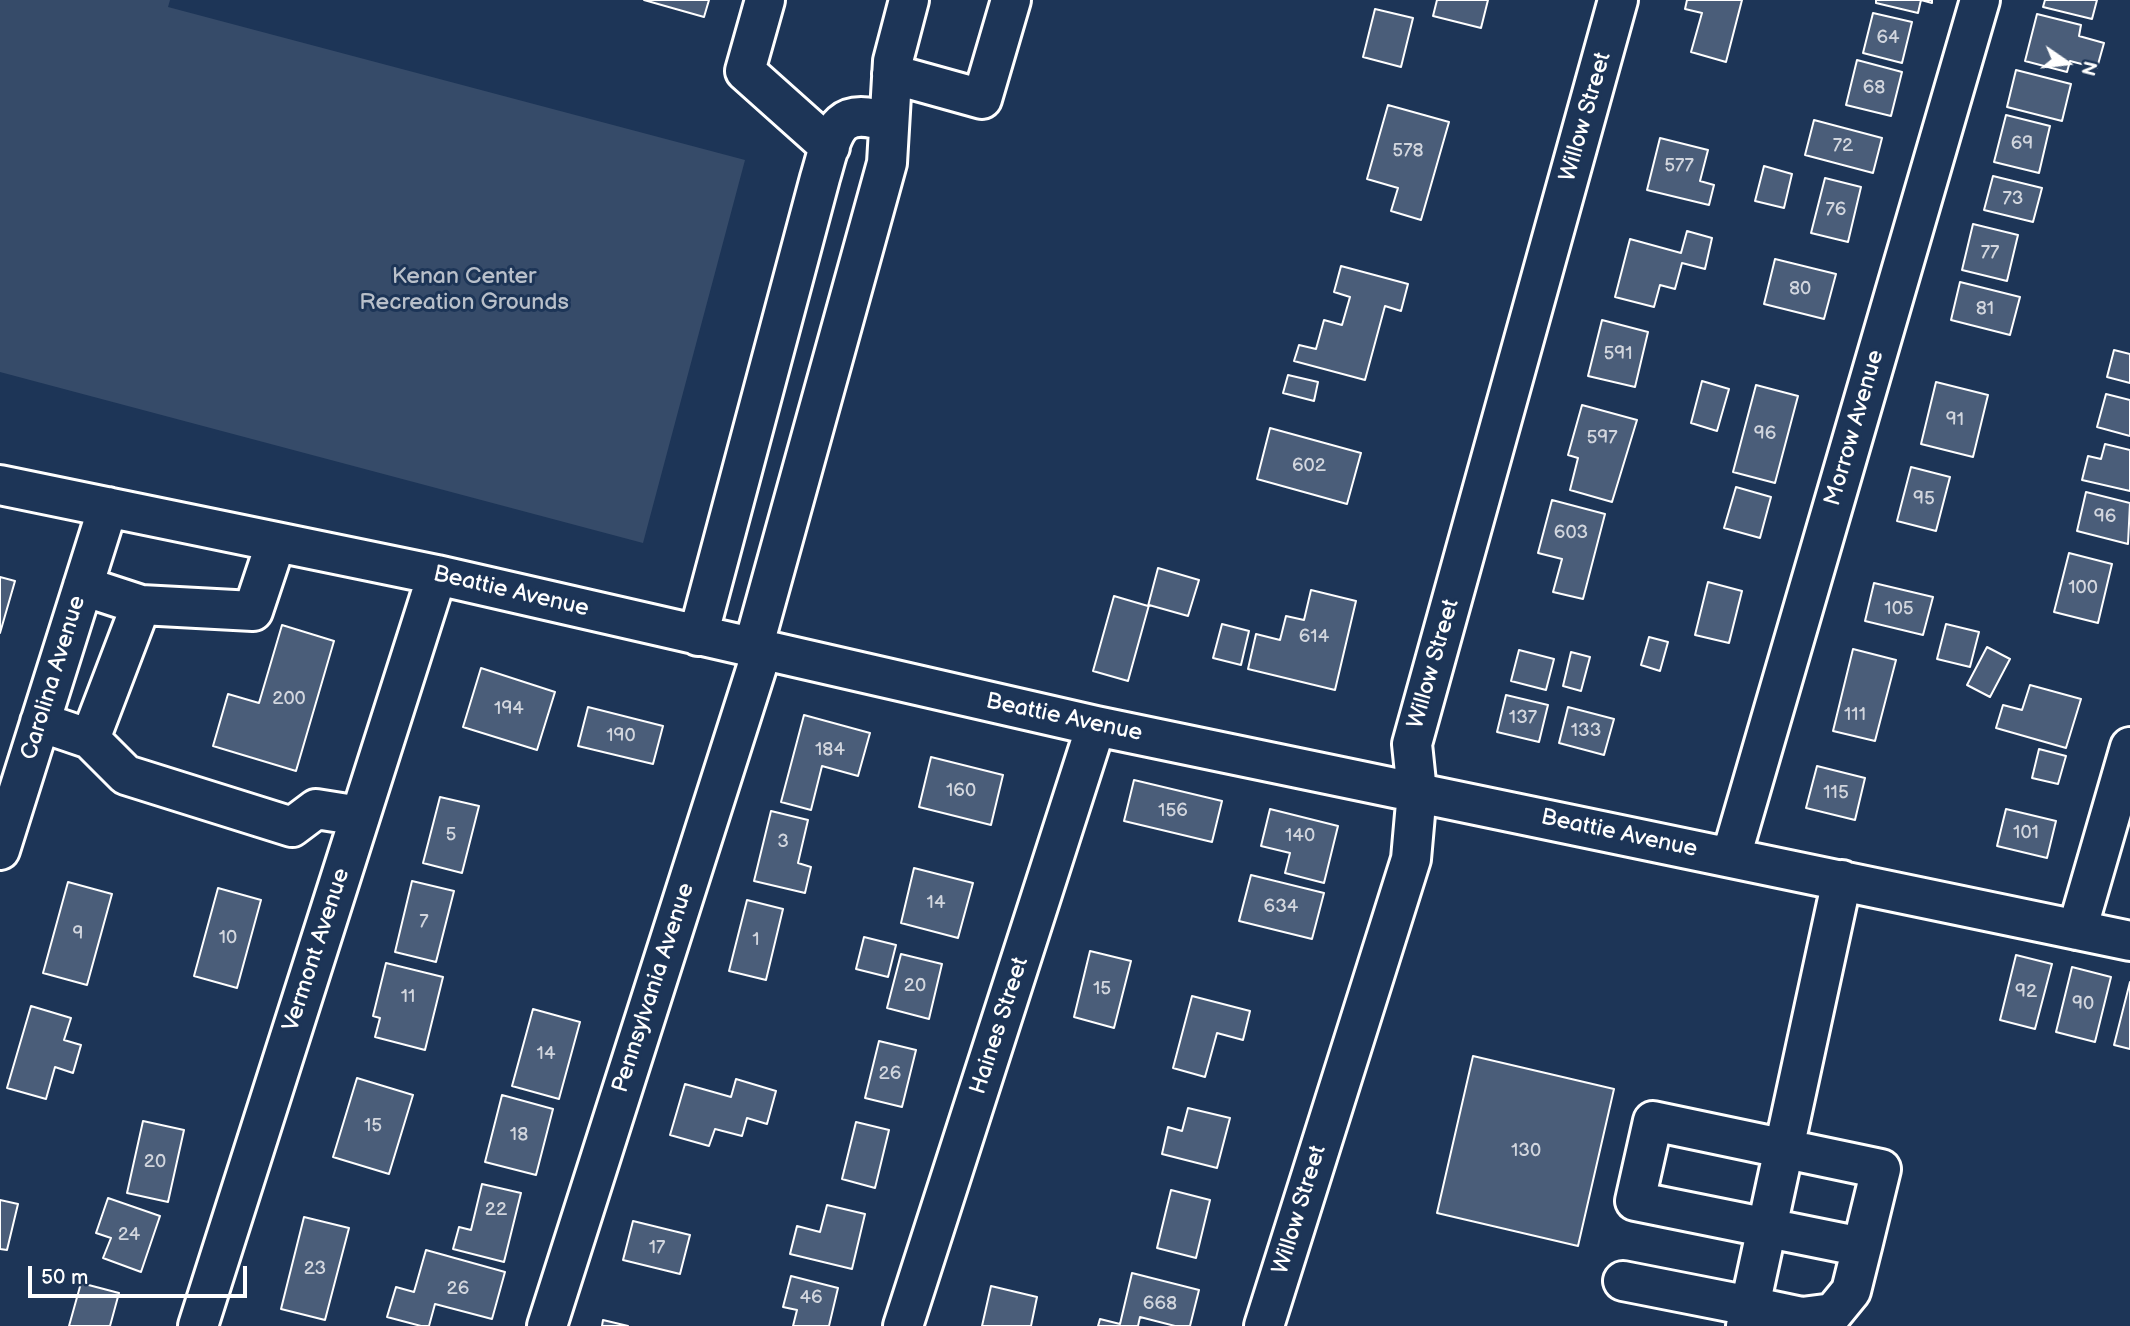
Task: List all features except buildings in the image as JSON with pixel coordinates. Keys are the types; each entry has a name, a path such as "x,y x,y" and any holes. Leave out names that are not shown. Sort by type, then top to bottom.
{"street":[{"path":"765,0 745,71 830,147"},
{"name":"Pennsylvania Avenue","path":"547,1326 757,649 887,163 893,61 909,0"},
{"path":"892,74 982,99 1011,0"},
{"name":"Willow Street","path":"1264,1326 1410,859 1417,792 1412,744 1618,0"},
{"name":"Morrow Avenue","path":"1731,857 1980,0"},
{"path":"698,636 835,130 849,118 870,116 889,123"},
{"name":"Beattie Avenue","path":"0,485 437,575 1096,726 2130,942"},
{"name":"Carolina Avenue","path":"0,850 108,507"},
{"path":"83,586 141,605 253,611 276,542"},
{"name":"Vermont Avenue","path":"198,1326 437,575"},
{"path":"90,738 141,605"},
{"path":"40,722 90,738 126,775 292,827 316,809 360,816"},
{"name":"Haines Street","path":"903,1326 1096,726"},
{"path":"2077,930 2130,747"},
{"path":"1748,1316 1842,880"},
{"path":"1623,1281 1748,1316 1802,1317 1833,1313 1851,1290 1862,1247 1881,1169 1653,1121 1635,1200 1862,1247"}],"green space":[{"name":"Kenan Center Recreation Grounds","path":"0,0 170,0 168,7 745,160 643,543 0,372"}]}
